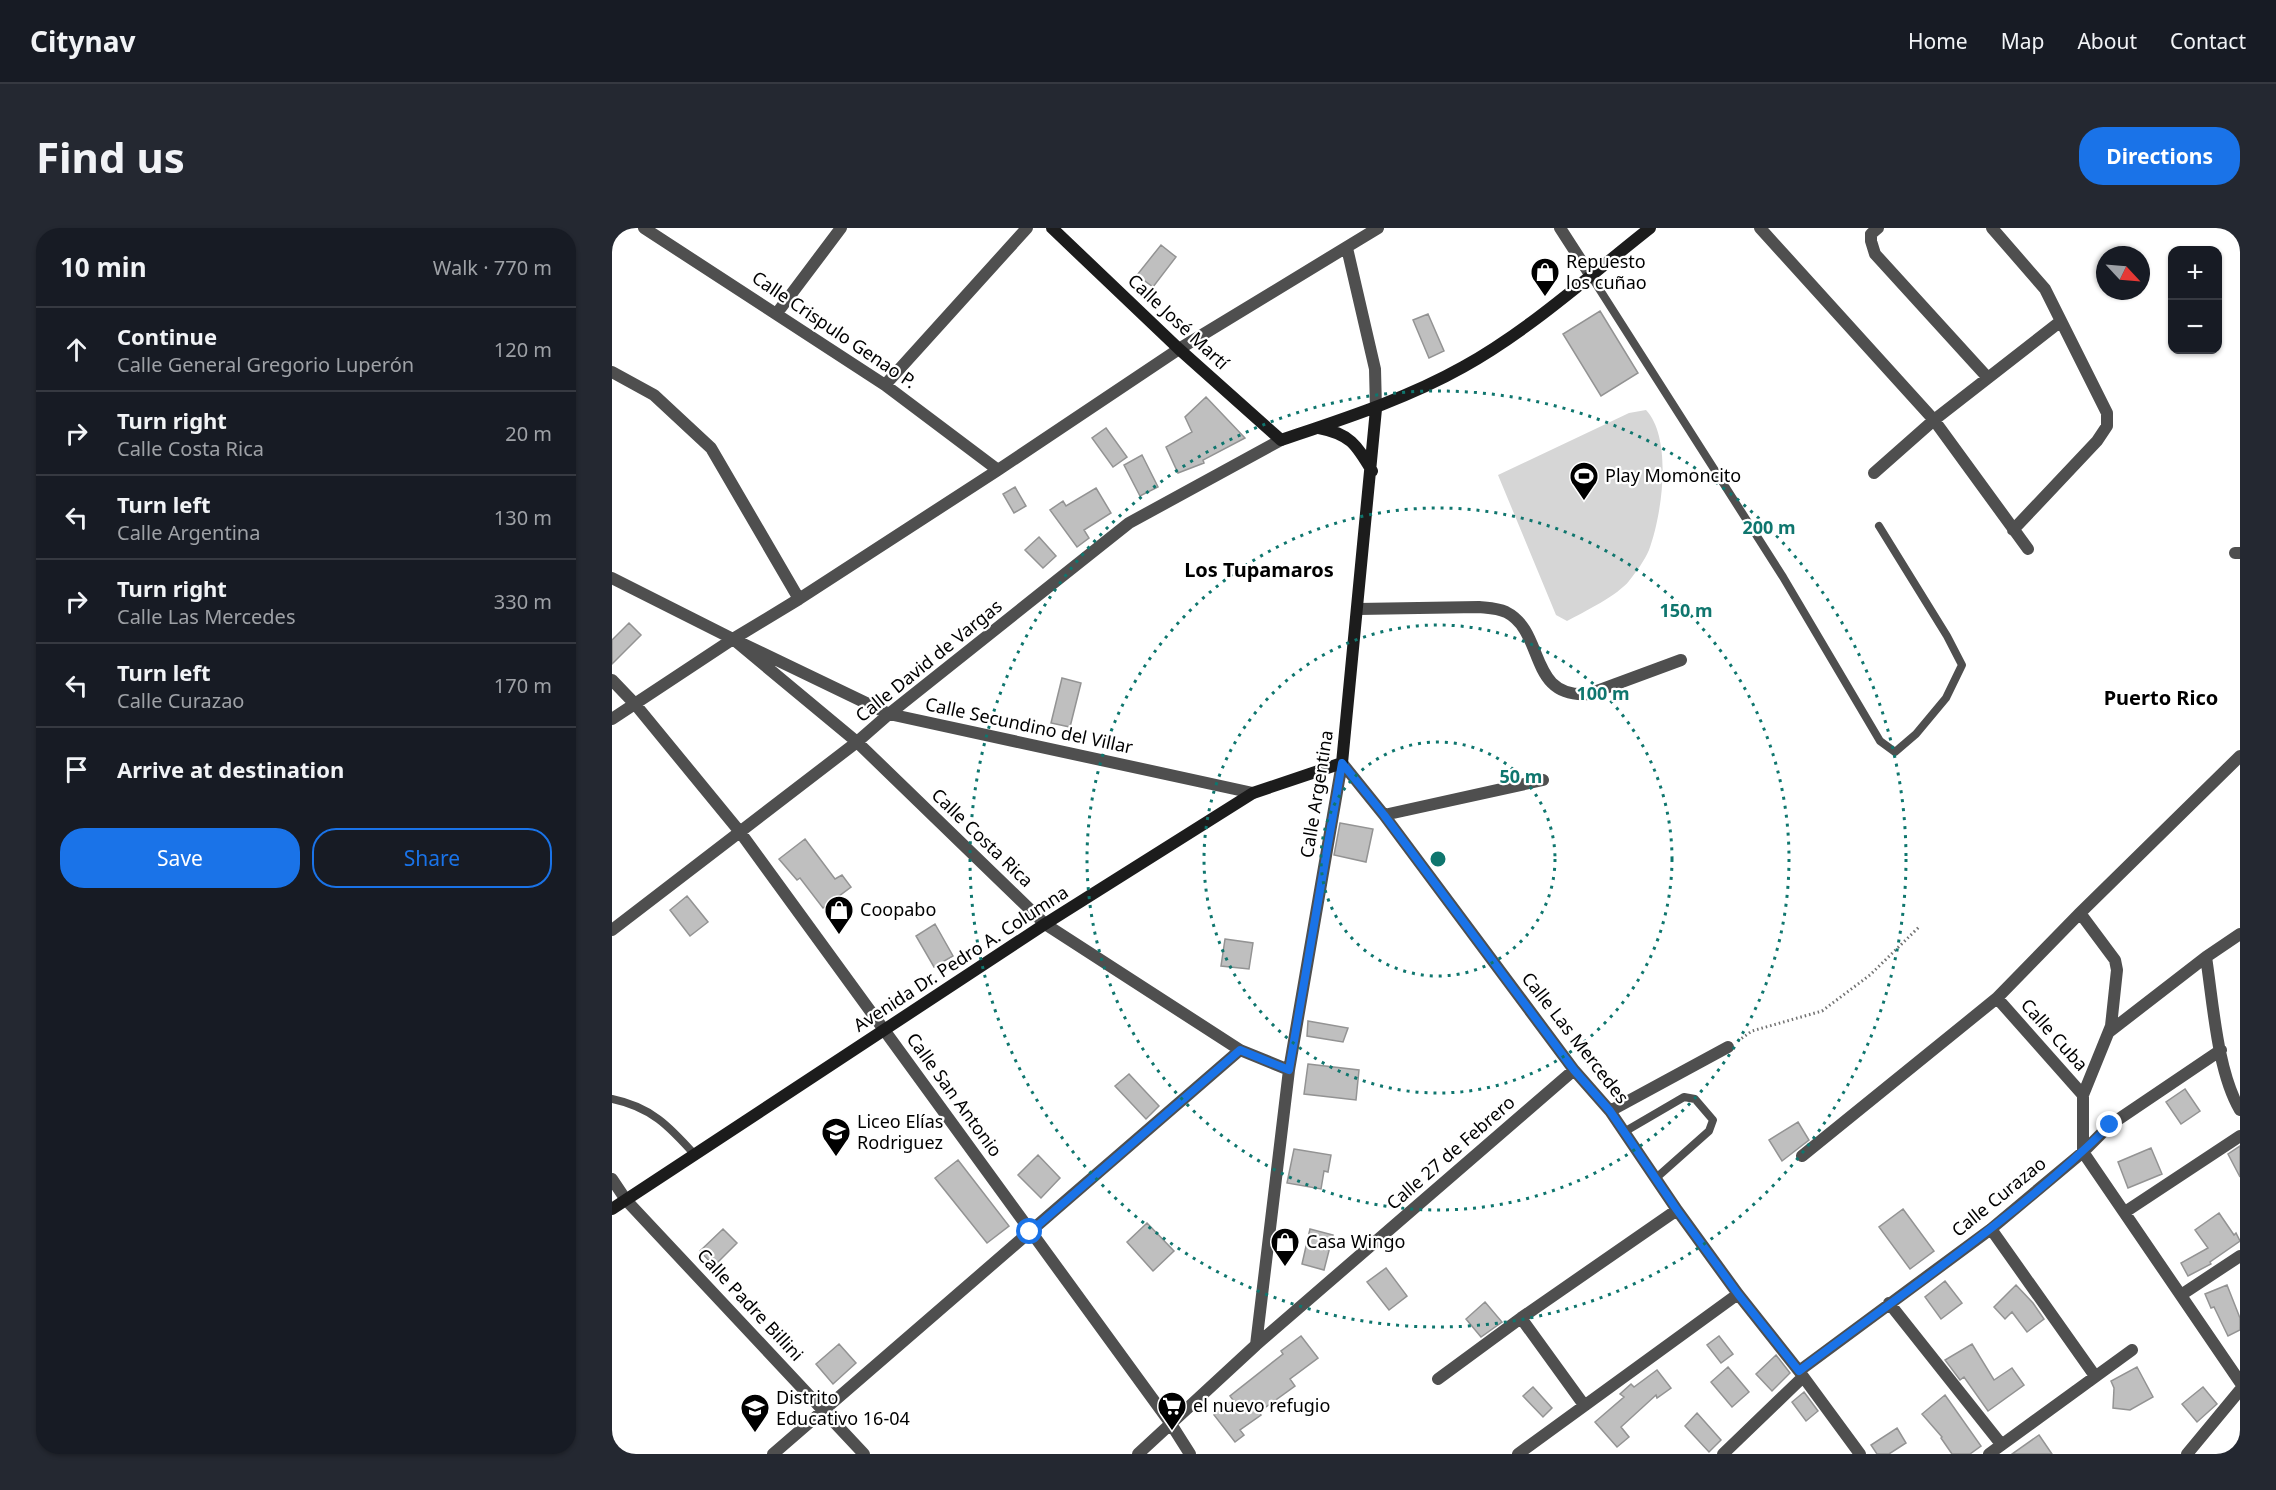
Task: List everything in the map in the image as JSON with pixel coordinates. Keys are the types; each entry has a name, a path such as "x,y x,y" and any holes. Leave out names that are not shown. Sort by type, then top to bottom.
{"main road":[{"name":"Calle José Martí","path":"1052,228 1179,349 1281,440"},
{"path":"1281,440 1376,409 1463,367 1550,310 1650,228"},
{"name":"Calle Argentina","path":"1342,763 1372,471 1376,409"},
{"path":"1317,428 1338,432 1357,446 1372,471"},
{"name":"Avenida Dr. Pedro A. Columna","path":"612,1209 1045,924 1253,793 1342,763"}],"street":[{"name":"Calle Crispulo Genao P.","path":"644,228 885,385 998,470"},
{"path":"777,313 841,228"},
{"path":"885,385 1027,228"},
{"path":"612,719 998,470 1179,349 1378,228"},
{"path":"1560,228 1591,276"},
{"path":"1760,228 1934,420 2028,549"},
{"path":"1878,228 1871,234 1875,254 1988,378"},
{"path":"1992,228 2045,289 2107,413 2107,426 2097,441 2013,530"},
{"name":"Calle Argentina","path":"1347,248 1375,369 1376,409"},
{"path":"1874,473 1934,420 2061,321"},
{"path":"612,372 654,395 711,448 800,599"},
{"name":"Calle David de Vargas","path":"612,930 857,742 1129,523 1281,440"},
{"name":"Calle Secundino del Villar","path":"612,578 889,714 1253,793"},
{"path":"1358,609 1479,607 1495,608 1508,613 1519,622 1526,633 1546,678 1563,692 1577,695 1589,694 1681,660"},
{"name":"Calle Costa Rica","path":"733,639 857,742 1045,924 1240,1050 1289,1070"},
{"name":"Calle San Antonio","path":"612,680 635,704 740,832 1171,1424 1190,1454"},
{"path":"1802,1156 1998,998 2080,913 2240,756"},
{"name":"Calle Argentina","path":"1256,1345 1289,1070 1342,763"},
{"name":"Calle Las Mercedes","path":"1342,763 1384,815 1574,1070 1610,1111 1655,1179 1738,1294 1860,1454"},
{"path":"1384,815 1543,780"},
{"path":"2080,913 2117,965 2112,1021 2083,1095 2083,1152 2240,1382"},
{"path":"2109,1032 2206,957 2240,934"},
{"path":"2206,957 2221,1050 2232,1093 2240,1110"},
{"name":"Calle Cuba","path":"1998,998 2083,1095"},
{"path":"1610,1111 1728,1047"},
{"path":"773,1454 1240,1050"},
{"name":"Calle Curazao","path":"1723,1454 1801,1374 1889,1303 1991,1229 2083,1152 2110,1125 2221,1050"},
{"name":"Calle 27 de Febrero","path":"1137,1454 1256,1345 1574,1070"},
{"path":"2125,1212 2240,1136"},
{"name":"Calle Padre Billini","path":"612,1179 626,1200 864,1454"},
{"path":"1438,1379 1521,1317 1677,1210"},
{"path":"1991,1229 2095,1376"},
{"path":"2181,1295 2240,1256"},
{"path":"1518,1454 1738,1294"},
{"path":"1889,1303 2001,1444"},
{"path":"1521,1317 1584,1405"},
{"path":"1989,1454 2132,1350"},
{"path":"2187,1454 2240,1390"}],"lane":[{"path":"1591,276 1783,577 1880,741 1894,752 1916,734 1946,698 1962,665 1947,636 1879,526"},
{"path":"1623,1132 1684,1097 1695,1099 1713,1120 1709,1131 1655,1179"},
{"path":"612,1099 632,1103 669,1125 695,1155"}],"path":[{"path":"1728,1047 1752,1031 1822,1011 1870,975 1920,926"}],"shaded area":[{"name":"Play Momoncito","path":"1646,410 1660,439 1662,458 1661,498 1649,550 1624,586 1600,603 1567,621 1556,615 1498,475 1629,413"}],"building":[{"path":"1161,245 1176,257 1153,287 1137,275"},
{"path":"1600,311 1638,373 1601,396 1563,334"},
{"path":"1428,314 1444,351 1429,358 1413,320"},
{"path":"1206,397 1245,438 1203,460 1204,463 1178,473 1166,447 1192,432 1185,417"},
{"path":"1106,428 1127,457 1113,467 1092,438"},
{"path":"1142,455 1158,487 1140,496 1124,465"},
{"path":"1015,487 1026,506 1014,513 1003,494"},
{"path":"1096,488 1111,513 1084,530 1089,538 1077,547 1050,510 1063,501 1066,506"},
{"path":"1039,537 1056,556 1043,568 1025,550"},
{"path":"629,623 641,635 612,664 612,640"},
{"path":"1062,678 1081,683 1070,727 1051,723"},
{"path":"1340,823 1373,829 1366,862 1334,855"},
{"path":"805,839 835,879 842,875 851,887 823,908 800,878 797,880 779,859"},
{"path":"687,896 708,922 690,936 670,910"},
{"path":"935,924 953,956 934,967 916,936"},
{"path":"1225,939 1253,943 1249,969 1221,966"},
{"path":"1308,1021 1348,1028 1343,1042 1307,1036"},
{"path":"1308,1064 1359,1070 1356,1100 1304,1094"},
{"path":"1129,1074 1159,1106 1146,1119 1115,1086"},
{"path":"2185,1089 2200,1111 2181,1124 2166,1102"},
{"path":"1798,1122 1809,1140 1782,1161 1769,1140"},
{"path":"2240,1146 2240,1177 2228,1154"},
{"path":"2151,1148 2162,1174 2128,1188 2118,1162"},
{"path":"1294,1149 1331,1155 1328,1172 1324,1171 1321,1189 1287,1183"},
{"path":"1038,1155 1060,1178 1041,1198 1018,1175"},
{"path":"958,1160 1009,1226 987,1243 935,1178"},
{"path":"1903,1209 1934,1251 1910,1269 1879,1227"},
{"path":"2219,1213 2240,1241 2210,1262 2211,1264 2188,1276 2181,1263 2208,1248 2195,1230"},
{"path":"1147,1223 1174,1251 1153,1271 1127,1242"},
{"path":"723,1229 737,1243 714,1266 700,1251"},
{"path":"1310,1229 1333,1235 1324,1270 1302,1264"},
{"path":"1386,1268 1407,1296 1389,1310 1367,1282"},
{"path":"1945,1281 1962,1303 1941,1319 1925,1297"},
{"path":"2016,1285 2044,1319 2027,1332 2012,1312 2005,1319 1994,1307"},
{"path":"2227,1285 2240,1318 2240,1330 2228,1336 2205,1294"},
{"path":"1485,1302 1502,1322 1481,1337 1466,1319"},
{"path":"1301,1336 1318,1358 1290,1379 1295,1386 1259,1412 1261,1415 1240,1430 1244,1435 1235,1442 1214,1415 1233,1400 1230,1396 1283,1354 1281,1351"},
{"path":"1719,1336 1733,1354 1721,1363 1707,1345"},
{"path":"839,1344 856,1363 833,1384 816,1364"},
{"path":"1972,1344 1994,1380 2012,1368 2024,1385 1988,1411 1964,1377 1960,1380 1945,1360"},
{"path":"1776,1355 1790,1373 1772,1391 1756,1374"},
{"path":"1728,1367 1749,1392 1732,1407 1711,1382"},
{"path":"2137,1367 2153,1397 2130,1410 2113,1408 2114,1388 2111,1381"},
{"path":"1657,1370 1671,1388 1657,1398 1656,1395 1621,1427 1629,1437 1617,1447 1595,1422 1624,1397 1620,1394 1631,1384 1634,1387"},
{"path":"1533,1387 1552,1408 1543,1417 1523,1396"},
{"path":"2203,1387 2217,1404 2197,1422 2182,1404"},
{"path":"1804,1392 1818,1411 1806,1421 1792,1402"},
{"path":"1945,1395 1981,1446 1970,1454 1952,1454 1942,1437 1922,1414"},
{"path":"1697,1413 1721,1440 1709,1452 1685,1426"},
{"path":"1897,1428 1906,1443 1889,1454 1877,1454 1871,1445"},
{"path":"2039,1435 2052,1454 2012,1454"}],"place":[{"name":"Repuesto los cuñao","path":"1545,298"},
{"name":"Play Momoncito","path":"1584,502"},
{"name":"Coopabo","path":"839,936"},
{"name":"Liceo Elías Rodriguez","path":"836,1158"},
{"name":"Casa Wingo","path":"1285,1268"},
{"name":"el nuevo refugio","path":"1172,1432"},
{"name":"Distrito Educativo 16-04","path":"755,1434"}],"district":[{"name":"Los Tupamaros","path":"1259,570"},
{"name":"Puerto Rico","path":"2161,698"}],"route":[{"path":"1030,1232 1240,1050 1289,1070 1342,763 1384,815 1574,1070 1610,1111 1677,1210 1738,1294 1799,1371 1991,1229 2083,1152 2110,1125"}]}
